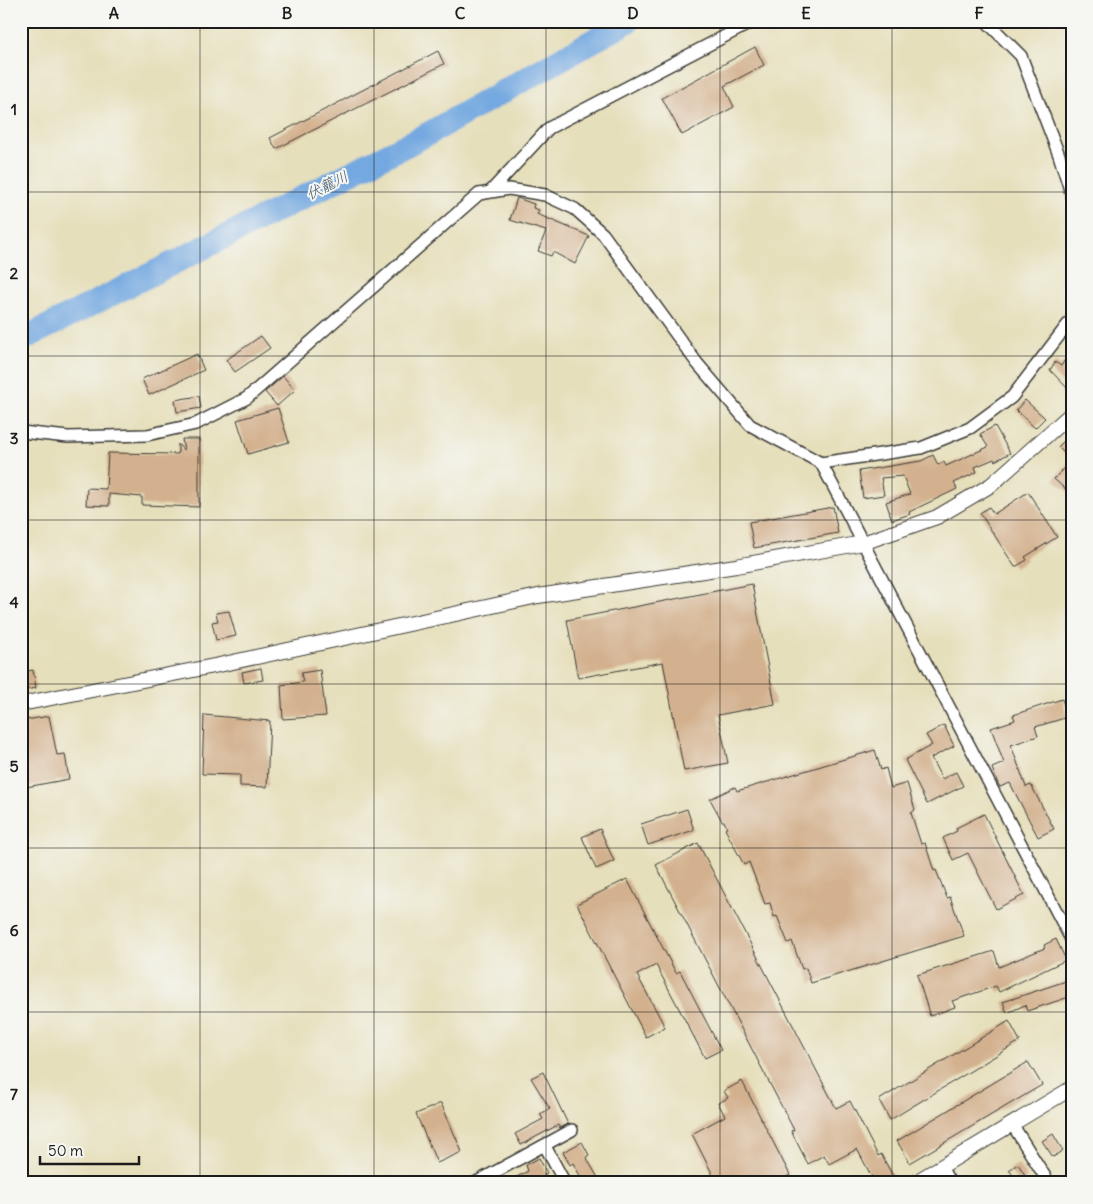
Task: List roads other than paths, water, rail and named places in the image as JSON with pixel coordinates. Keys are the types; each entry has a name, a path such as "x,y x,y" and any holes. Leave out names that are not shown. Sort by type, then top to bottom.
{"street":[{"path":"490,192 550,128 754,21"},
{"path":"986,21 1021,56 1059,155 1072,196"},
{"path":"21,432 68,437 147,435 196,424 246,398 479,194 509,189 545,195 575,209 603,234 697,363 750,425 821,463 1072,941"},
{"path":"821,463 921,448 970,428 1012,397 1072,319"},
{"path":"21,704 218,665 538,596 736,566 863,543 937,517 991,485 1072,413"},
{"path":"914,1183 1072,1088"},
{"path":"1012,1124 1049,1183"},
{"path":"481,1182 572,1130"},
{"path":"545,1146 565,1183"},
{"path":"941,1167 950,1183"}],"waterway":[{"name":"伏籠川","path":"21,340 426,135 628,21"}]}
